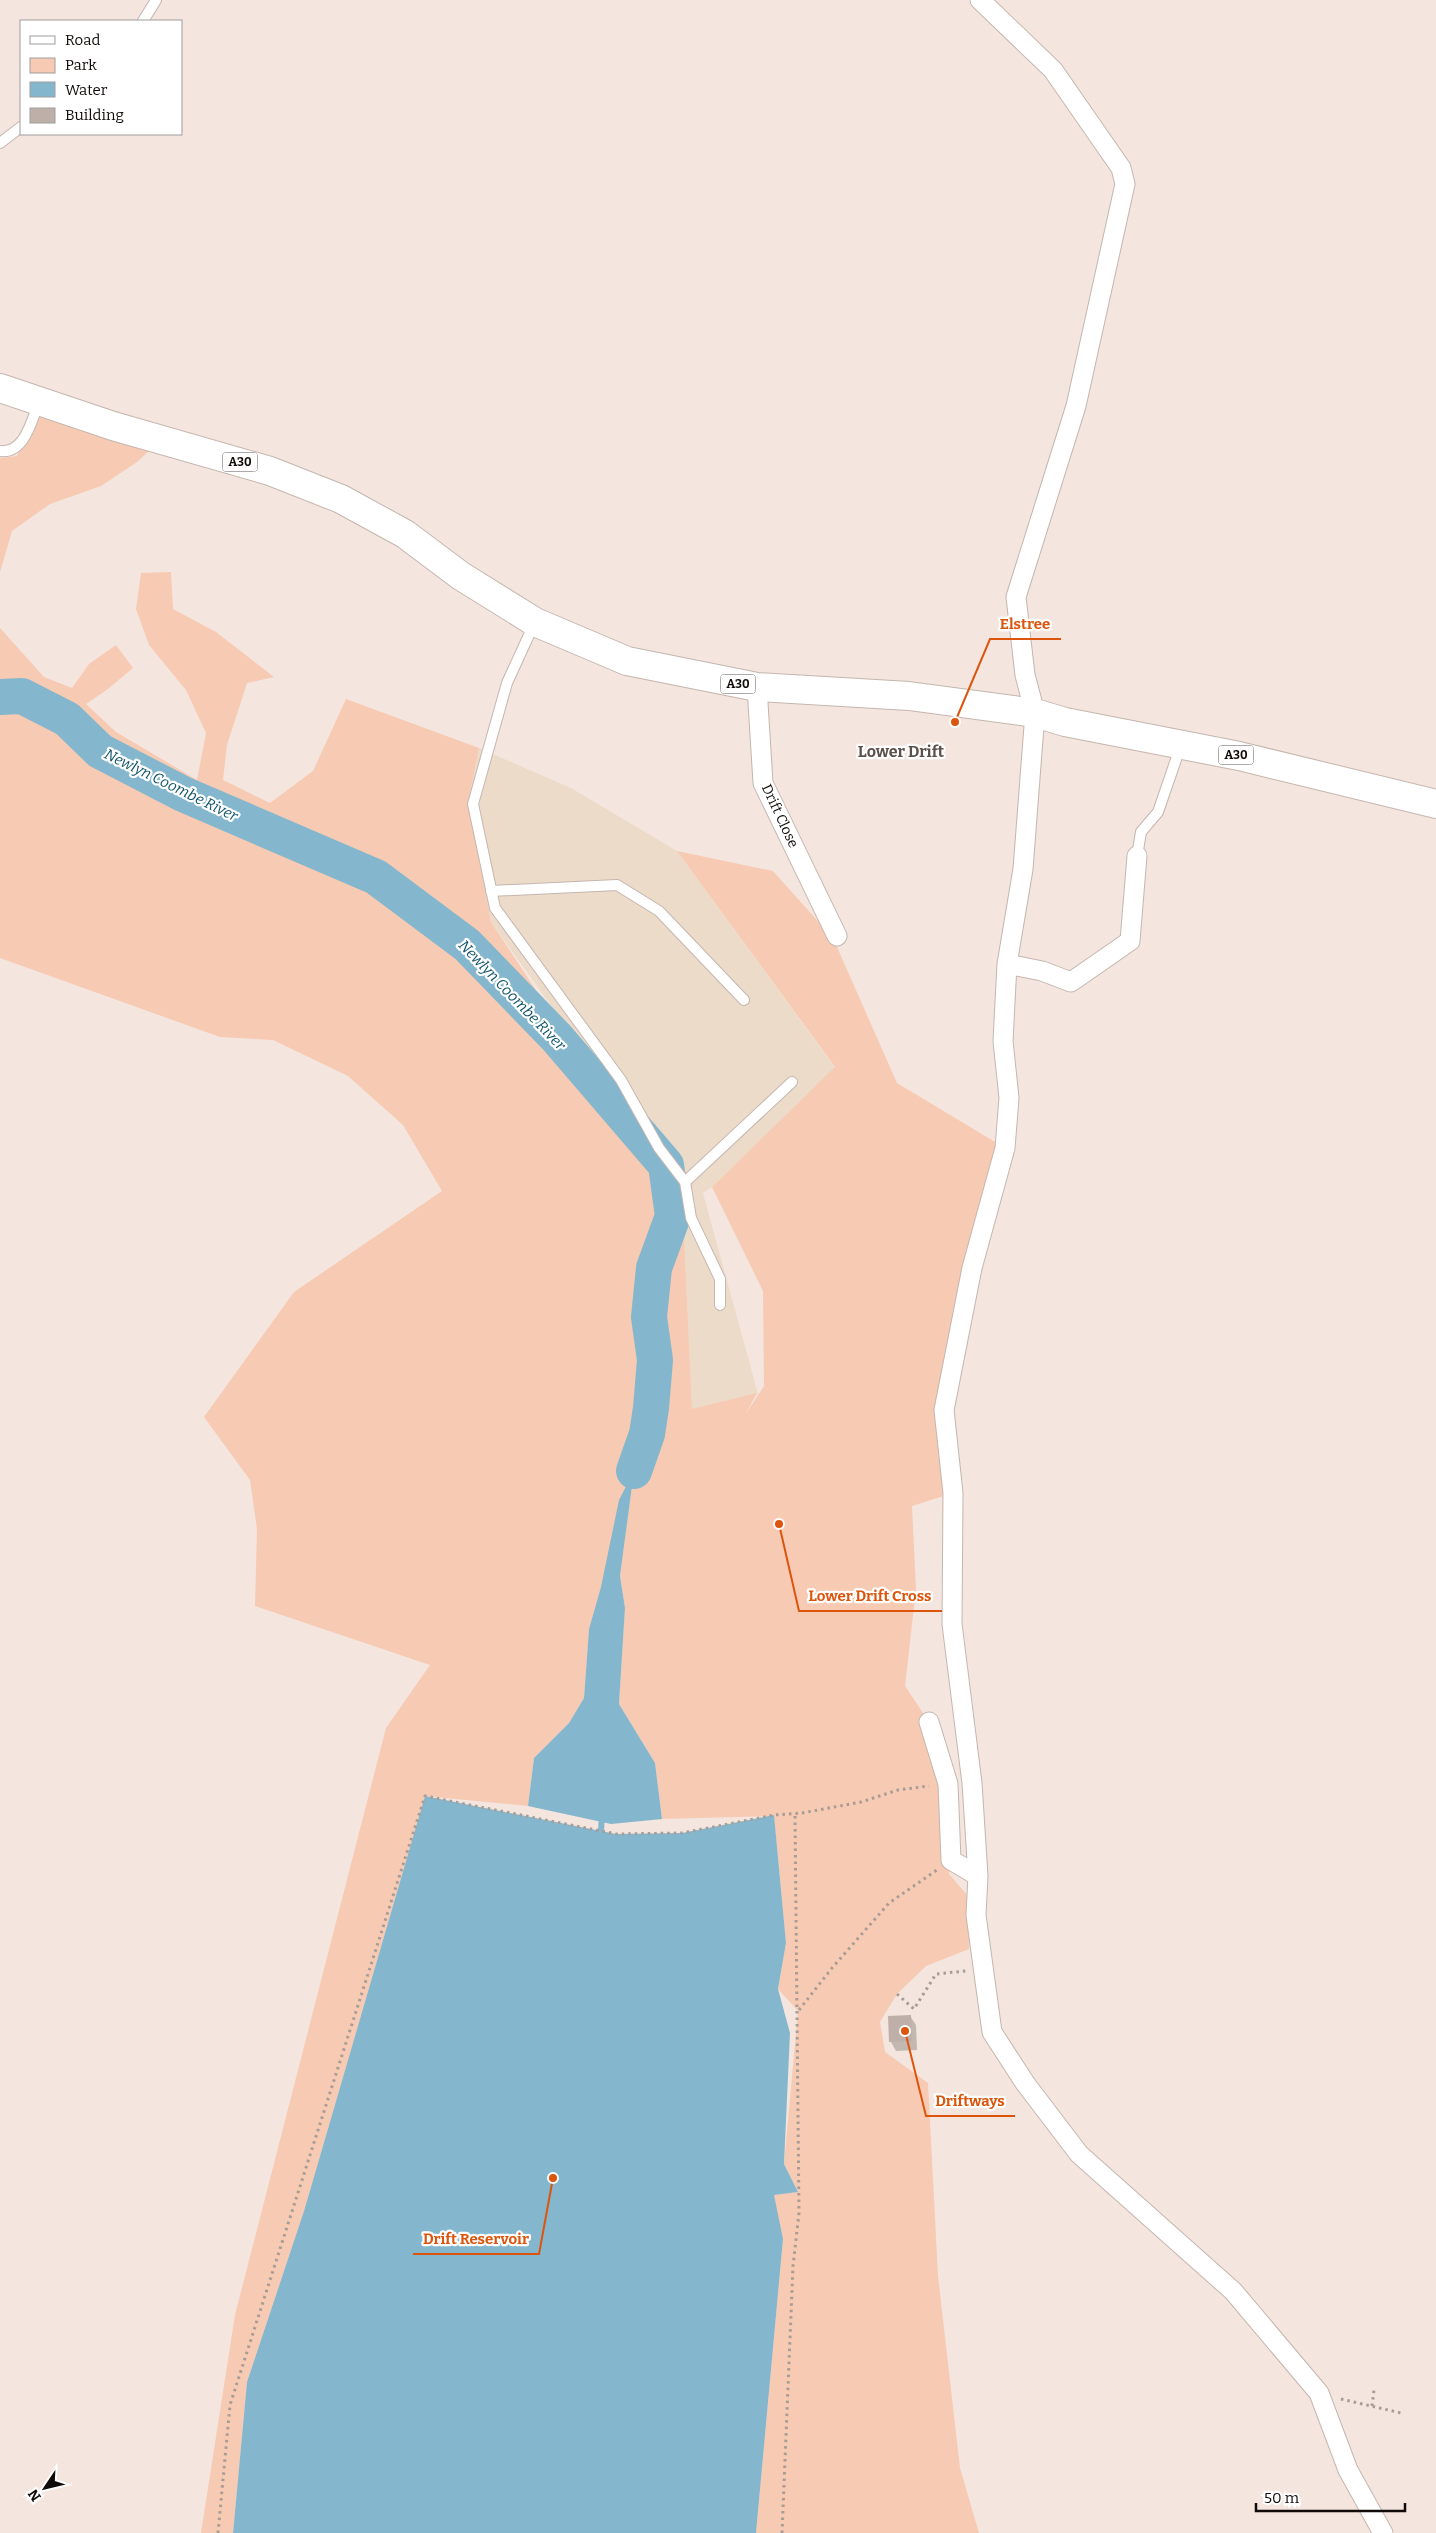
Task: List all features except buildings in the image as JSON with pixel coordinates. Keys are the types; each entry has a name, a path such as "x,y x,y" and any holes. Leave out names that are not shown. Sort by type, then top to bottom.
{"main road":[{"name":"A30","path":"0,388 113,426 270,471 341,499 405,534 462,576 535,622 627,661 757,687 909,696 1035,713 1065,722 1239,756 1436,804"}],"street":[{"path":"980,0 1053,70 1121,168 1125,184 1076,406 1016,597 1025,675 1035,713 1023,869 1007,964 1003,1041 1009,1098 1005,1148 972,1268 944,1410 953,1493 952,1624 972,1783 978,1876 976,1915 992,2032 1025,2084 1079,2154 1234,2291 1319,2393 1348,2470 1383,2533"},
{"name":"Drift Close","path":"757,687 763,783 838,936"},
{"path":"1007,964 1042,971 1071,982 1130,941 1137,856"},
{"path":"929,1722 948,1784 950,1860 978,1876"}],"lane":[{"path":"144,20 156,0"},
{"path":"0,143 20,127"},
{"path":"0,451 4,452 22,443 40,401"},
{"path":"535,622 507,683 472,804 495,908 621,1080 659,1148 685,1182 691,1218 720,1279 720,1305"},
{"path":"1137,856 1141,832 1158,812 1181,744"},
{"path":"491,892 617,884 659,911 744,1000"},
{"path":"685,1182 792,1082"}],"path":[{"path":"218,2533 230,2405 425,1796 616,1834 682,1833 861,1802 898,1790 948,1784"},
{"path":"782,2533 795,2251 799,2214 795,1814"},
{"path":"798,2011 832,1968 889,1904 950,1860"},
{"path":"897,1994 914,2009 936,1974 984,1969"},
{"path":"1372,2406 1374,2390"},
{"path":"1319,2393 1401,2413"}],"shaded area":[{"path":"479,748 571,788 677,851 835,1068 712,1187 703,1193 758,1394 692,1410 683,1213 664,1163 491,922 468,804"}],"green space":[{"path":"40,401 161,440 137,462 101,486 50,504 12,531 0,572 0,458 17,456"},
{"path":"171,572 173,609 216,632 274,677 247,683 227,745 223,780 270,803 313,771 346,699 479,748 468,804 491,922 683,1213 692,1409 757,1393 745,1415 764,1386 763,1291 712,1187 835,1067 677,851 773,871 833,938 897,1083 1005,1148 944,1410 953,1493 912,1506 916,1589 905,1686 929,1722 948,1784 949,1874 968,1896 969,1949 926,1966 897,1994 880,2022 885,2052 928,2083 938,2276 960,2468 979,2533 756,2533 783,2239 773,2195 798,2192 784,2164 798,2011 778,1989 786,1943 774,1816 662,1819 655,1763 619,1704 625,1608 620,1576 632,1484 589,1629 584,1698 569,1723 534,1758 528,1806 425,1796 304,2211 247,2382 233,2533 201,2533 235,2315 386,1728 430,1665 255,1606 257,1529 250,1480 204,1417 294,1292 442,1191 403,1125 348,1076 273,1040 220,1037 0,958 0,628 44,677 72,688 89,664 116,645 133,668 86,704 116,732 197,780 206,733 186,690 149,645 136,609 141,573"}],"water":[{"path":"634,1471 620,1576 625,1608 619,1704 655,1763 662,1819 611,1824 528,1806 534,1758 569,1723 584,1698 589,1629 601,1587 619,1500"},
{"path":"425,1796 616,1834 682,1833 774,1815 786,1943 778,1989 790,2033 784,2164 798,2192 774,2195 783,2239 756,2533 233,2533 247,2382 304,2211"}],"waterway":[{"name":"Newlyn Coombe River","path":"0,697 22,696 67,719 100,751 183,794 376,877 467,945 557,1038 666,1165 673,1216 654,1268 649,1317 655,1360 651,1408 647,1434 634,1471"},
{"path":"601,1831 602,1815"}],"place":[{"name":"Elstree","path":"955,722"},
{"name":"Lower Drift Cross","path":"779,1524"},
{"name":"Driftways","path":"905,2031"},
{"name":"Drift Reservoir","path":"553,2178"}],"district":[{"name":"Lower Drift","path":"901,751"}]}
